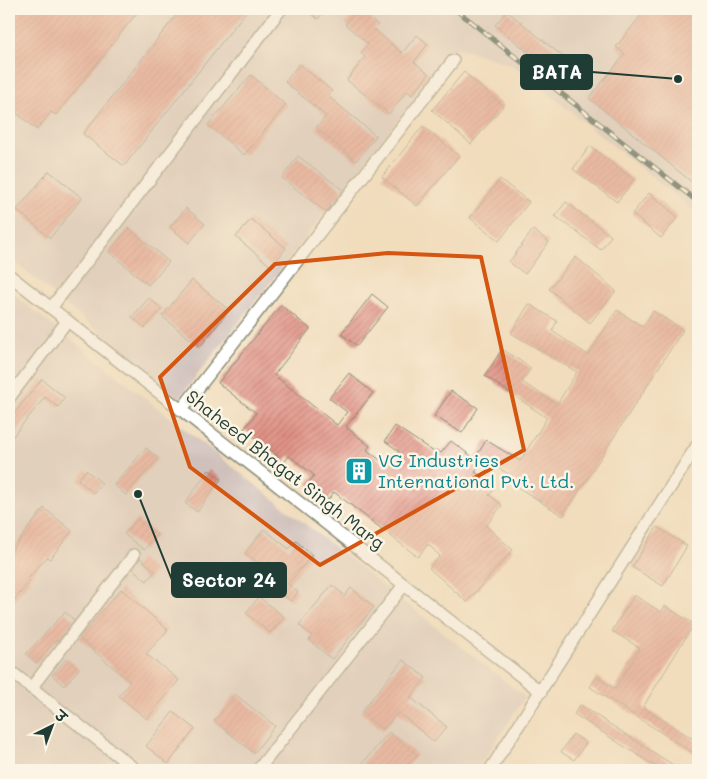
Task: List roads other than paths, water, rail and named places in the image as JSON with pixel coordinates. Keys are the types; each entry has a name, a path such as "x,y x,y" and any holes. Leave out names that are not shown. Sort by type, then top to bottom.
{"street":[{"path":"51,308 281,9"},
{"path":"181,410 453,61"},
{"name":"Shaheed Bhagat Singh Marg","path":"9,275 541,692"},
{"path":"9,398 67,320"},
{"path":"490,770 698,444"},
{"path":"31,688 134,555"},
{"path":"258,770 404,585"},
{"path":"9,670 136,770"}],"railway":[{"path":"455,9 698,202"}],"place":[{"name":"BATA","path":"678,79"},
{"name":"VG Industries International Pvt. Ltd.","path":"359,471"},
{"name":"Sector 24","path":"138,494"}]}
